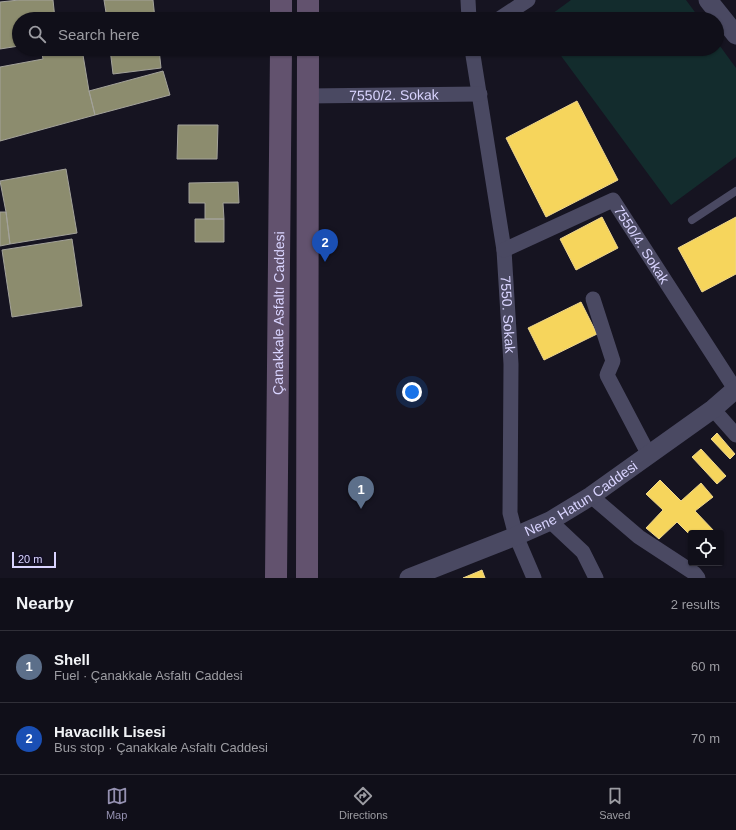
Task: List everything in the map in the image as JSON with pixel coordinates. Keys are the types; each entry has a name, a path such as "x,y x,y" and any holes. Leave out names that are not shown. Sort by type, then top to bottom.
{"highway":[{"path":"281,0 281,12"},
{"path":"308,0 308,12"},
{"name":"Çanakkale Asfaltı Caddesi","path":"276,578 281,56"},
{"name":"Çanakkale Asfaltı Caddesi","path":"307,578 308,56"}],"street":[{"path":"468,0 469,12"},
{"path":"509,12 528,0"},
{"path":"708,0 718,12"},
{"path":"724,20 736,35"},
{"name":"7550. Sokak","path":"473,56 504,250 511,364 510,513 516,536 534,578"},
{"name":"7550/2. Sokak","path":"308,96 480,94"},
{"name":"7550/4. Sokak","path":"504,250 613,200 736,389"},
{"path":"593,299 613,361 606,375 648,455"},
{"name":"Nene Hatun Caddesi","path":"409,578 550,521 591,496 713,409 736,389"},
{"path":"713,409 736,435"},
{"path":"591,496 639,537 694,573 698,578"},
{"path":"550,521 583,552 596,578"}],"lane":[{"path":"692,220 736,191"}],"green space":[{"path":"571,0 686,0 695,12 555,12"},
{"path":"724,52 736,68 736,157 671,205 561,56 724,56"}],"building: Homes":[{"path":"577,101 618,180 546,217 506,138"},
{"path":"602,217 618,248 576,270 560,239"},
{"path":"736,217 736,274 702,292 678,248"},
{"path":"581,302 597,334 544,360 528,328"},
{"path":"717,433 735,454 730,459 711,439"},
{"path":"701,449 726,476 717,484 692,457"},
{"path":"660,480 681,501 701,483 713,497 695,511 713,530 688,530 688,533 677,522 659,539 646,528 663,510 646,494"},
{"path":"482,570 485,578 463,578"}],"building: Industry":[{"path":"19,0 53,0 54,12 12,12 12,47 0,49 0,2"},
{"path":"104,0 153,0 154,12 106,12"},
{"path":"42,56 83,56 95,115 0,141 0,67 43,59"},
{"path":"111,56 160,56 161,68 113,74"},
{"path":"163,71 170,95 95,115 89,91"},
{"path":"178,125 218,125 217,159 177,159"},
{"path":"66,169 77,233 10,244 0,181"},
{"path":"238,182 239,203 223,203 224,219 205,219 205,203 189,203 189,183"},
{"path":"0,212 6,212 10,244 0,246"},
{"path":"195,219 224,219 224,242 195,242"},
{"path":"72,239 82,306 12,317 2,250"}],"place":[{"name":"Havacılık Lisesi","path":"325,262"},
{"name":"Shell","path":"361,509"}]}
